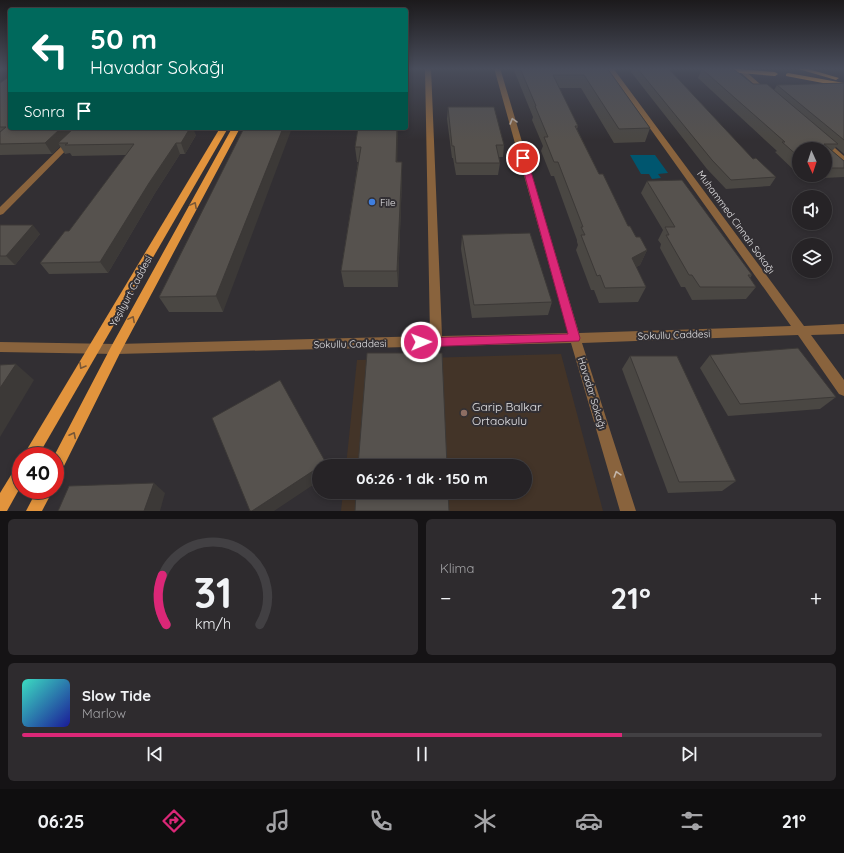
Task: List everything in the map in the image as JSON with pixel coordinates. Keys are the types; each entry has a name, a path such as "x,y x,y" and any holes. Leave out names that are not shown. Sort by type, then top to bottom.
{"main road":[{"name":"Yeşilyurt Caddesi","path":"35,447 223,130"},
{"name":"Yeşilyurt Caddesi","path":"64,451 116,349 235,130"},
{"path":"0,508 12,487"},
{"path":"34,511 40,499"}],"street":[{"path":"429,92 436,342"},
{"name":"Havadar Sokağı","path":"505,92 575,338 628,511"},
{"name":"Muhammed Cinnah Sokağı","path":"627,92 802,330 844,390"},
{"path":"766,92 774,99"},
{"path":"0,212 82,130"},
{"path":"815,134 844,160"},
{"name":"Sokullu Caddesi","path":"0,347 92,350 436,342 844,329"}],"shaded area":[{"name":"Garip Balkar Ortaokulu","path":"561,354 603,511 341,511 342,499 532,499 532,459 347,459 357,360"}],"water":[{"path":"630,155 655,155 668,173 658,174 661,178 652,179 649,174 641,174"}],"building":[{"path":"0,92 8,92 8,130 59,130 45,143 0,144 0,132 6,127 0,127"},
{"path":"530,92 561,92 578,126 575,126 599,174 603,174 628,226 630,226 636,237 640,237 647,250 632,258 646,287 605,288 600,275 597,276 581,235 585,235 581,227 583,227 558,162 554,162 544,137 548,137"},
{"path":"595,92 624,92 650,128 619,129"},
{"path":"656,92 690,92 753,159 756,158 776,177 731,180 712,160"},
{"path":"728,92 776,92 838,144 832,144 832,142 792,142 792,151 782,142 785,142"},
{"path":"785,92 844,92 844,140"},
{"path":"448,107 494,107 504,145 496,145 500,163 456,163 454,146 452,146"},
{"path":"72,130 189,130 181,143 176,143 149,183 100,262 40,263 65,231 69,231 134,144 65,145 68,143 58,143"},
{"path":"243,130 282,130 216,296 159,297"},
{"path":"358,130 397,130 396,162 402,162 397,271 341,271 361,147 355,147"},
{"path":"832,151 844,161 844,168 832,168"},
{"path":"682,180 752,275 748,275 756,287 700,287 692,275 689,275 666,235 669,235 665,227 675,227 647,181"},
{"path":"0,225 33,225 6,256 0,256"},
{"path":"530,233 552,302 474,305 462,235"},
{"path":"798,348 836,397 740,404 710,355"},
{"path":"367,353 442,353 447,459 359,459"},
{"path":"630,356 677,356 736,481 679,482"},
{"path":"16,364 0,388 0,365"},
{"path":"280,380 324,459 312,459 312,472 250,511 212,418"},
{"path":"154,483 144,511 58,511 69,486"},
{"path":"356,499 448,499 449,511 355,511"}],"place":[{"name":"File","path":"372,202"},
{"name":"Garip Balkar Ortaokulu","path":"464,413"}],"route":[{"path":"421,342 575,338 523,158"}]}
